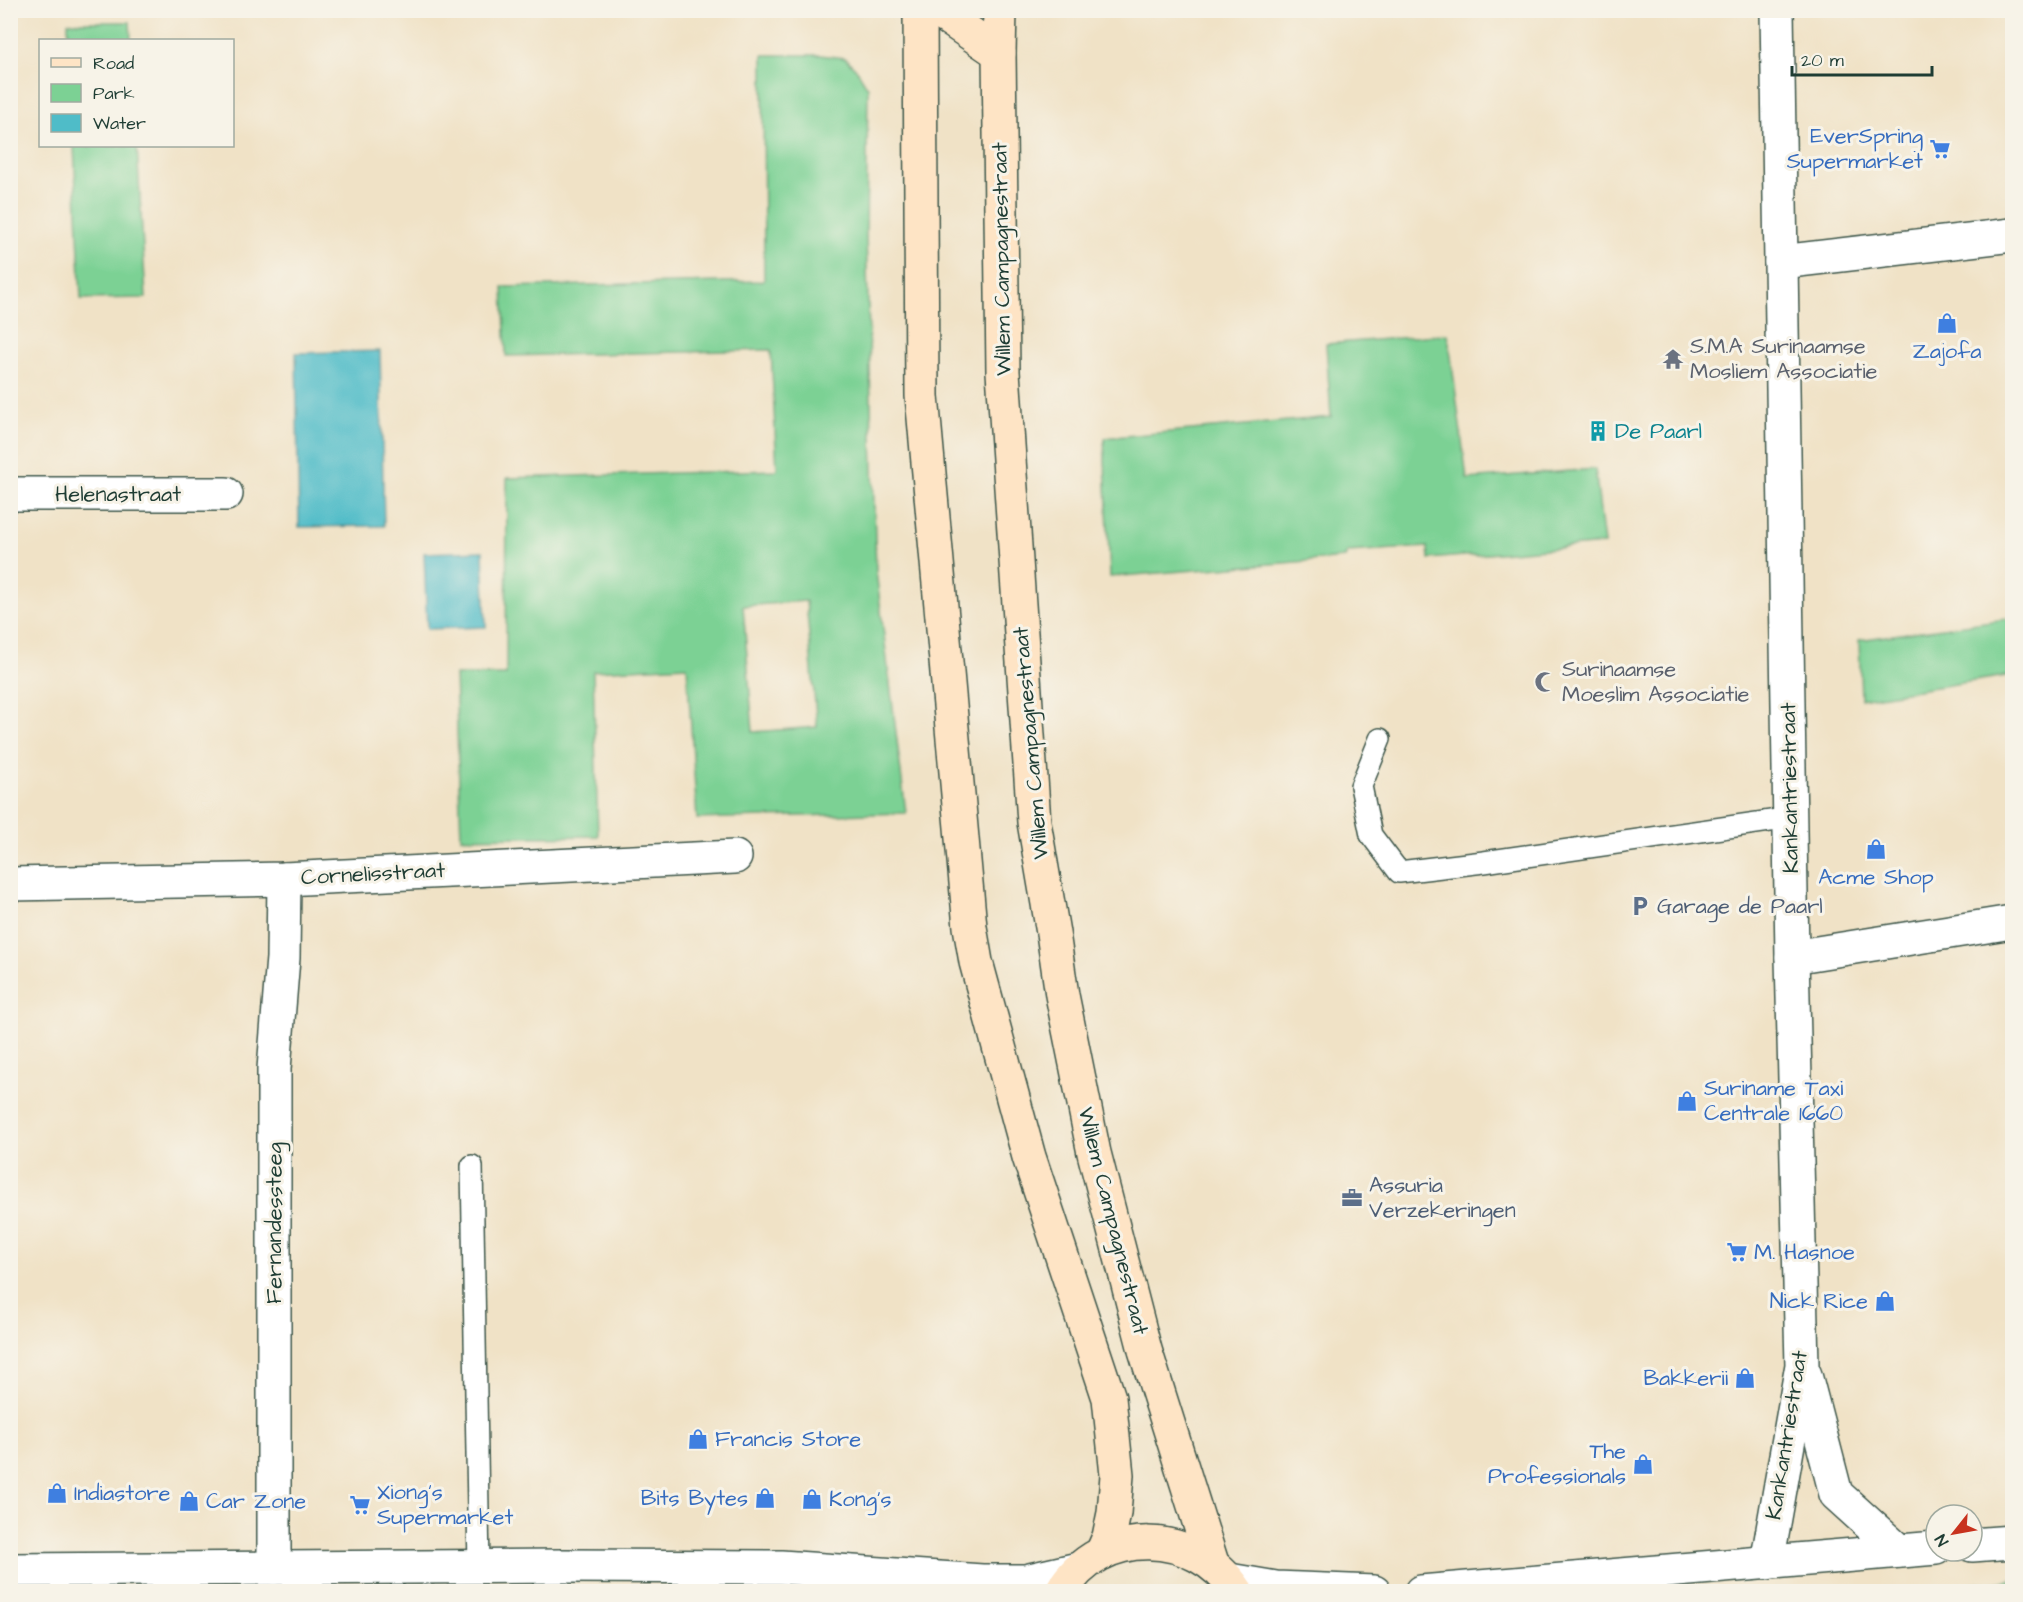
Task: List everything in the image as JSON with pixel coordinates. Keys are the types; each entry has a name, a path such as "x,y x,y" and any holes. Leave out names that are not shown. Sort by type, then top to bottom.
{"main road":[{"path":"920,10 922,396 970,927 976,962 1029,1157 1109,1398 1117,1476 1114,1513 1109,1537 1080,1571"},
{"path":"936,10 999,53"},
{"name":"Willem Campagnestraat","path":"1000,10 1003,372 1034,822 1062,995 1094,1153 1145,1350 1226,1578"},
{"path":"1080,1571 1126,1545 1152,1542 1178,1546 1203,1556 1226,1578"}],"street":[{"name":"Kankantriestraat","path":"1767,1563 1802,1365 1792,957 1777,10"},
{"path":"1780,262 2013,235"},
{"name":"Helenastraat","path":"10,494 226,494"},
{"name":"Cornelisstraat","path":"10,884 284,879 735,857"},
{"name":"Fernandessteeg","path":"274,1568 274,1069 283,958 284,879"},
{"path":"1792,957 2013,922"},
{"path":"1802,1365 1836,1494 1899,1551"},
{"path":"1984,1544 2013,1542"},
{"path":"1421,1592 1924,1549"},
{"path":"10,1570 479,1568 559,1583 781,1568 982,1581 1024,1581 1080,1571"},
{"path":"781,1568 804,1585 806,1592"},
{"path":"1226,1578 1276,1588 1374,1592"}],"lane":[{"path":"1380,739 1361,786 1371,835 1399,872 1791,818"},
{"path":"472,1166 479,1568"}],"green space":[{"path":"68,22 130,22 131,39 68,39"},
{"path":"763,55 820,55 845,58 857,70 868,88 866,234 876,571 906,813 697,819 687,666 593,671 598,836 461,838 455,675 506,675 507,478 777,470 771,350 506,356 503,287 764,281","holes":["806,601 817,727 753,732 743,606"]},
{"path":"74,147 137,147 146,298 81,299"},
{"path":"1448,334 1467,479 1595,469 1604,544 1429,559 1428,547 1347,552 1345,558 1110,577 1104,438 1331,417 1326,344"},
{"path":"2012,618 2012,675 1861,699 1859,640"},
{"path":"2012,1580 2012,1591 1911,1591"}],"water":[{"path":"380,351 384,526 299,527 296,353"},
{"path":"483,551 486,627 427,629 424,553"}],"place":[{"name":"EverSpring Supermarket","path":"1940,149"},
{"name":"Zajofa","path":"1947,323"},
{"name":"S.M.A Surinaamse Mosliem Associatie","path":"1673,359"},
{"name":"De Paarl","path":"1598,431"},
{"name":"Surinaamse Moeslim Associatie","path":"1545,682"},
{"name":"Acme Shop","path":"1876,849"},
{"name":"Garage de Paarl","path":"1640,906"},
{"name":"Suriname Taxi Centrale 1660","path":"1687,1101"},
{"name":"Assuria Verzekeringen","path":"1352,1198"},
{"name":"M. Hasnoe","path":"1737,1252"},
{"name":"Nick Rice","path":"1885,1301"},
{"name":"Bakkerii","path":"1745,1378"},
{"name":"Francis Store","path":"698,1439"},
{"name":"The Professionals","path":"1643,1464"},
{"name":"Indiastore","path":"57,1493"},
{"name":"Bits Bytes","path":"765,1498"},
{"name":"Kong's","path":"812,1499"},
{"name":"Car Zone","path":"189,1501"},
{"name":"Xiong's Supermarket","path":"360,1505"}]}
